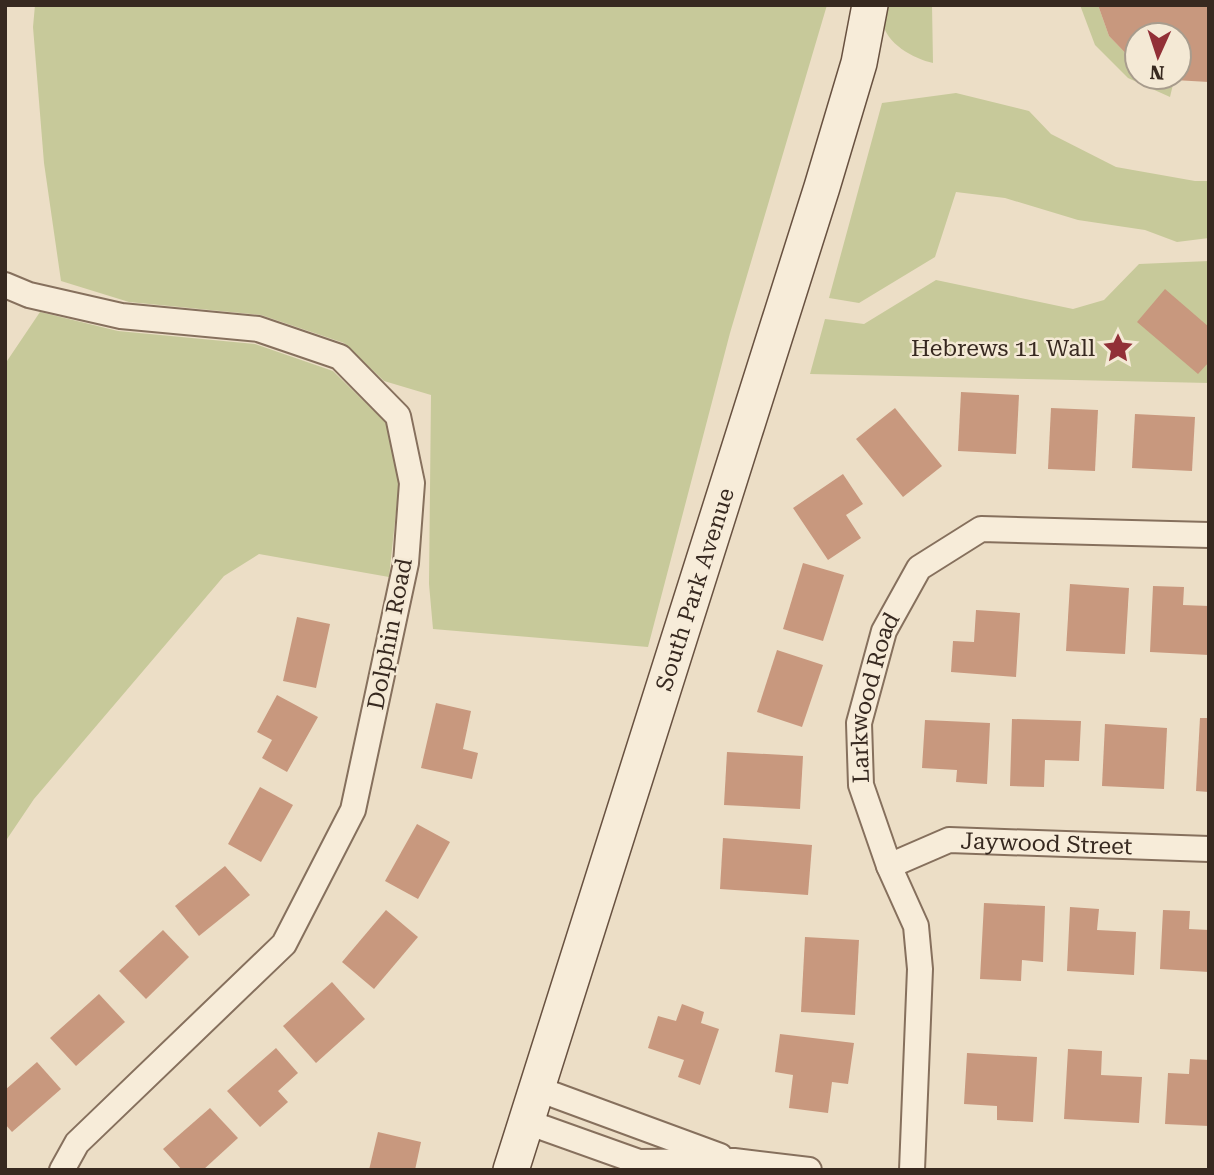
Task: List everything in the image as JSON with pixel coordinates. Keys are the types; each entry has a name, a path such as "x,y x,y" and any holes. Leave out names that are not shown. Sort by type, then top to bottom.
{"street":[{"name":"South Park Avenue","path":"511,1170 822,187 859,63 870,5"},
{"name":"Dolphin Road","path":"5,285 29,295 121,316 258,329 340,357 398,416 412,483 406,563 354,810 284,944 77,1143 62,1170"},
{"name":"Larkwood Road","path":"912,1170 920,969 916,926 888,866 861,785 859,723 884,631 919,568 981,529 1209,535"},
{"name":"Jaywood Street","path":"888,866 949,840 1209,849"},
{"path":"533,1105 639,1162 734,1161 809,1170"},
{"path":"533,1105 734,1161"}],"green space":[{"path":"35,5 827,5 730,333 648,647 433,629 429,584 431,395 384,381 344,343 261,315 129,302 61,281 44,163 33,27"},
{"path":"886,5 932,5 933,63 909,54 889,37 883,20"},
{"path":"1080,5 1098,5 1109,36 1123,50 1123,73 1095,45"},
{"path":"1157,91 1171,91 1170,97"},
{"path":"956,93 1029,111 1051,134 1116,167 1209,181 1209,238 1177,242 1145,230 1078,220 1005,198 956,192 935,257 859,303 829,298 882,103"},
{"path":"1209,261 1209,383 810,374 825,319 864,324 936,280 1073,309 1104,300 1139,264"},
{"path":"40,312 118,331 255,344 333,371 387,424 399,484 389,577 259,554 224,576 34,799 5,842 5,364"}],"building":[{"path":"1098,5 1209,5 1209,82 1193,81 1193,21 1123,21 1123,50 1109,36"},
{"path":"1165,289 1209,327 1209,362 1198,374 1137,322"},
{"path":"961,392 1019,395 1016,454 958,451"},
{"path":"895,408 942,466 903,497 856,439"},
{"path":"1051,408 1098,410 1095,471 1048,469"},
{"path":"1135,414 1195,417 1192,471 1132,468"},
{"path":"843,474 863,504 846,515 861,538 828,560 793,508"},
{"path":"803,563 844,575 823,641 783,629"},
{"path":"1070,584 1129,588 1125,654 1066,651"},
{"path":"1153,586 1184,587 1183,605 1209,606 1209,655 1150,652"},
{"path":"976,610 1020,613 1016,677 951,672 953,641 974,642"},
{"path":"297,617 330,624 316,688 283,681"},
{"path":"777,650 823,665 802,727 757,712"},
{"path":"277,695 318,717 287,772 262,758 272,740 257,732"},
{"path":"436,703 471,711 463,749 478,753 472,779 421,768"},
{"path":"1200,718 1209,718 1209,792 1196,791"},
{"path":"1012,719 1081,721 1079,761 1045,760 1044,787 1010,786"},
{"path":"925,720 990,723 987,784 956,782 957,770 922,768"},
{"path":"1105,724 1167,728 1164,789 1102,786"},
{"path":"727,752 803,756 800,809 724,805"},
{"path":"260,787 293,805 261,862 228,844"},
{"path":"417,824 450,842 418,899 385,881"},
{"path":"723,838 812,845 808,895 720,889"},
{"path":"225,866 250,895 199,936 175,906"},
{"path":"984,903 1045,906 1043,962 1022,960 1021,981 980,979"},
{"path":"1070,907 1099,909 1097,930 1136,932 1134,975 1067,971"},
{"path":"386,910 418,937 374,989 342,962"},
{"path":"1163,910 1190,911 1189,929 1209,930 1209,972 1160,969"},
{"path":"163,930 189,957 146,999 119,971"},
{"path":"805,937 859,940 855,1015 801,1012"},
{"path":"332,982 365,1019 316,1063 283,1026"},
{"path":"99,994 125,1022 76,1066 50,1038"},
{"path":"682,1004 704,1012 701,1023 719,1029 700,1085 678,1077 684,1060 648,1048 658,1016 676,1021"},
{"path":"780,1034 854,1043 848,1084 832,1082 828,1113 789,1108 793,1075 775,1072"},
{"path":"276,1048 298,1073 278,1091 288,1102 260,1127 227,1091"},
{"path":"1068,1049 1102,1051 1101,1075 1142,1077 1139,1123 1064,1119"},
{"path":"967,1053 1037,1057 1033,1122 997,1120 997,1106 964,1104"},
{"path":"1190,1059 1209,1060 1209,1126 1165,1124 1168,1073 1189,1074"},
{"path":"37,1062 61,1089 12,1132 5,1124 5,1090"},
{"path":"210,1108 238,1138 203,1170 182,1170 163,1149"},
{"path":"378,1132 421,1142 415,1170 369,1170"}],"place":[{"name":"Hebrews 11 Wall","path":"1118,348"}]}
